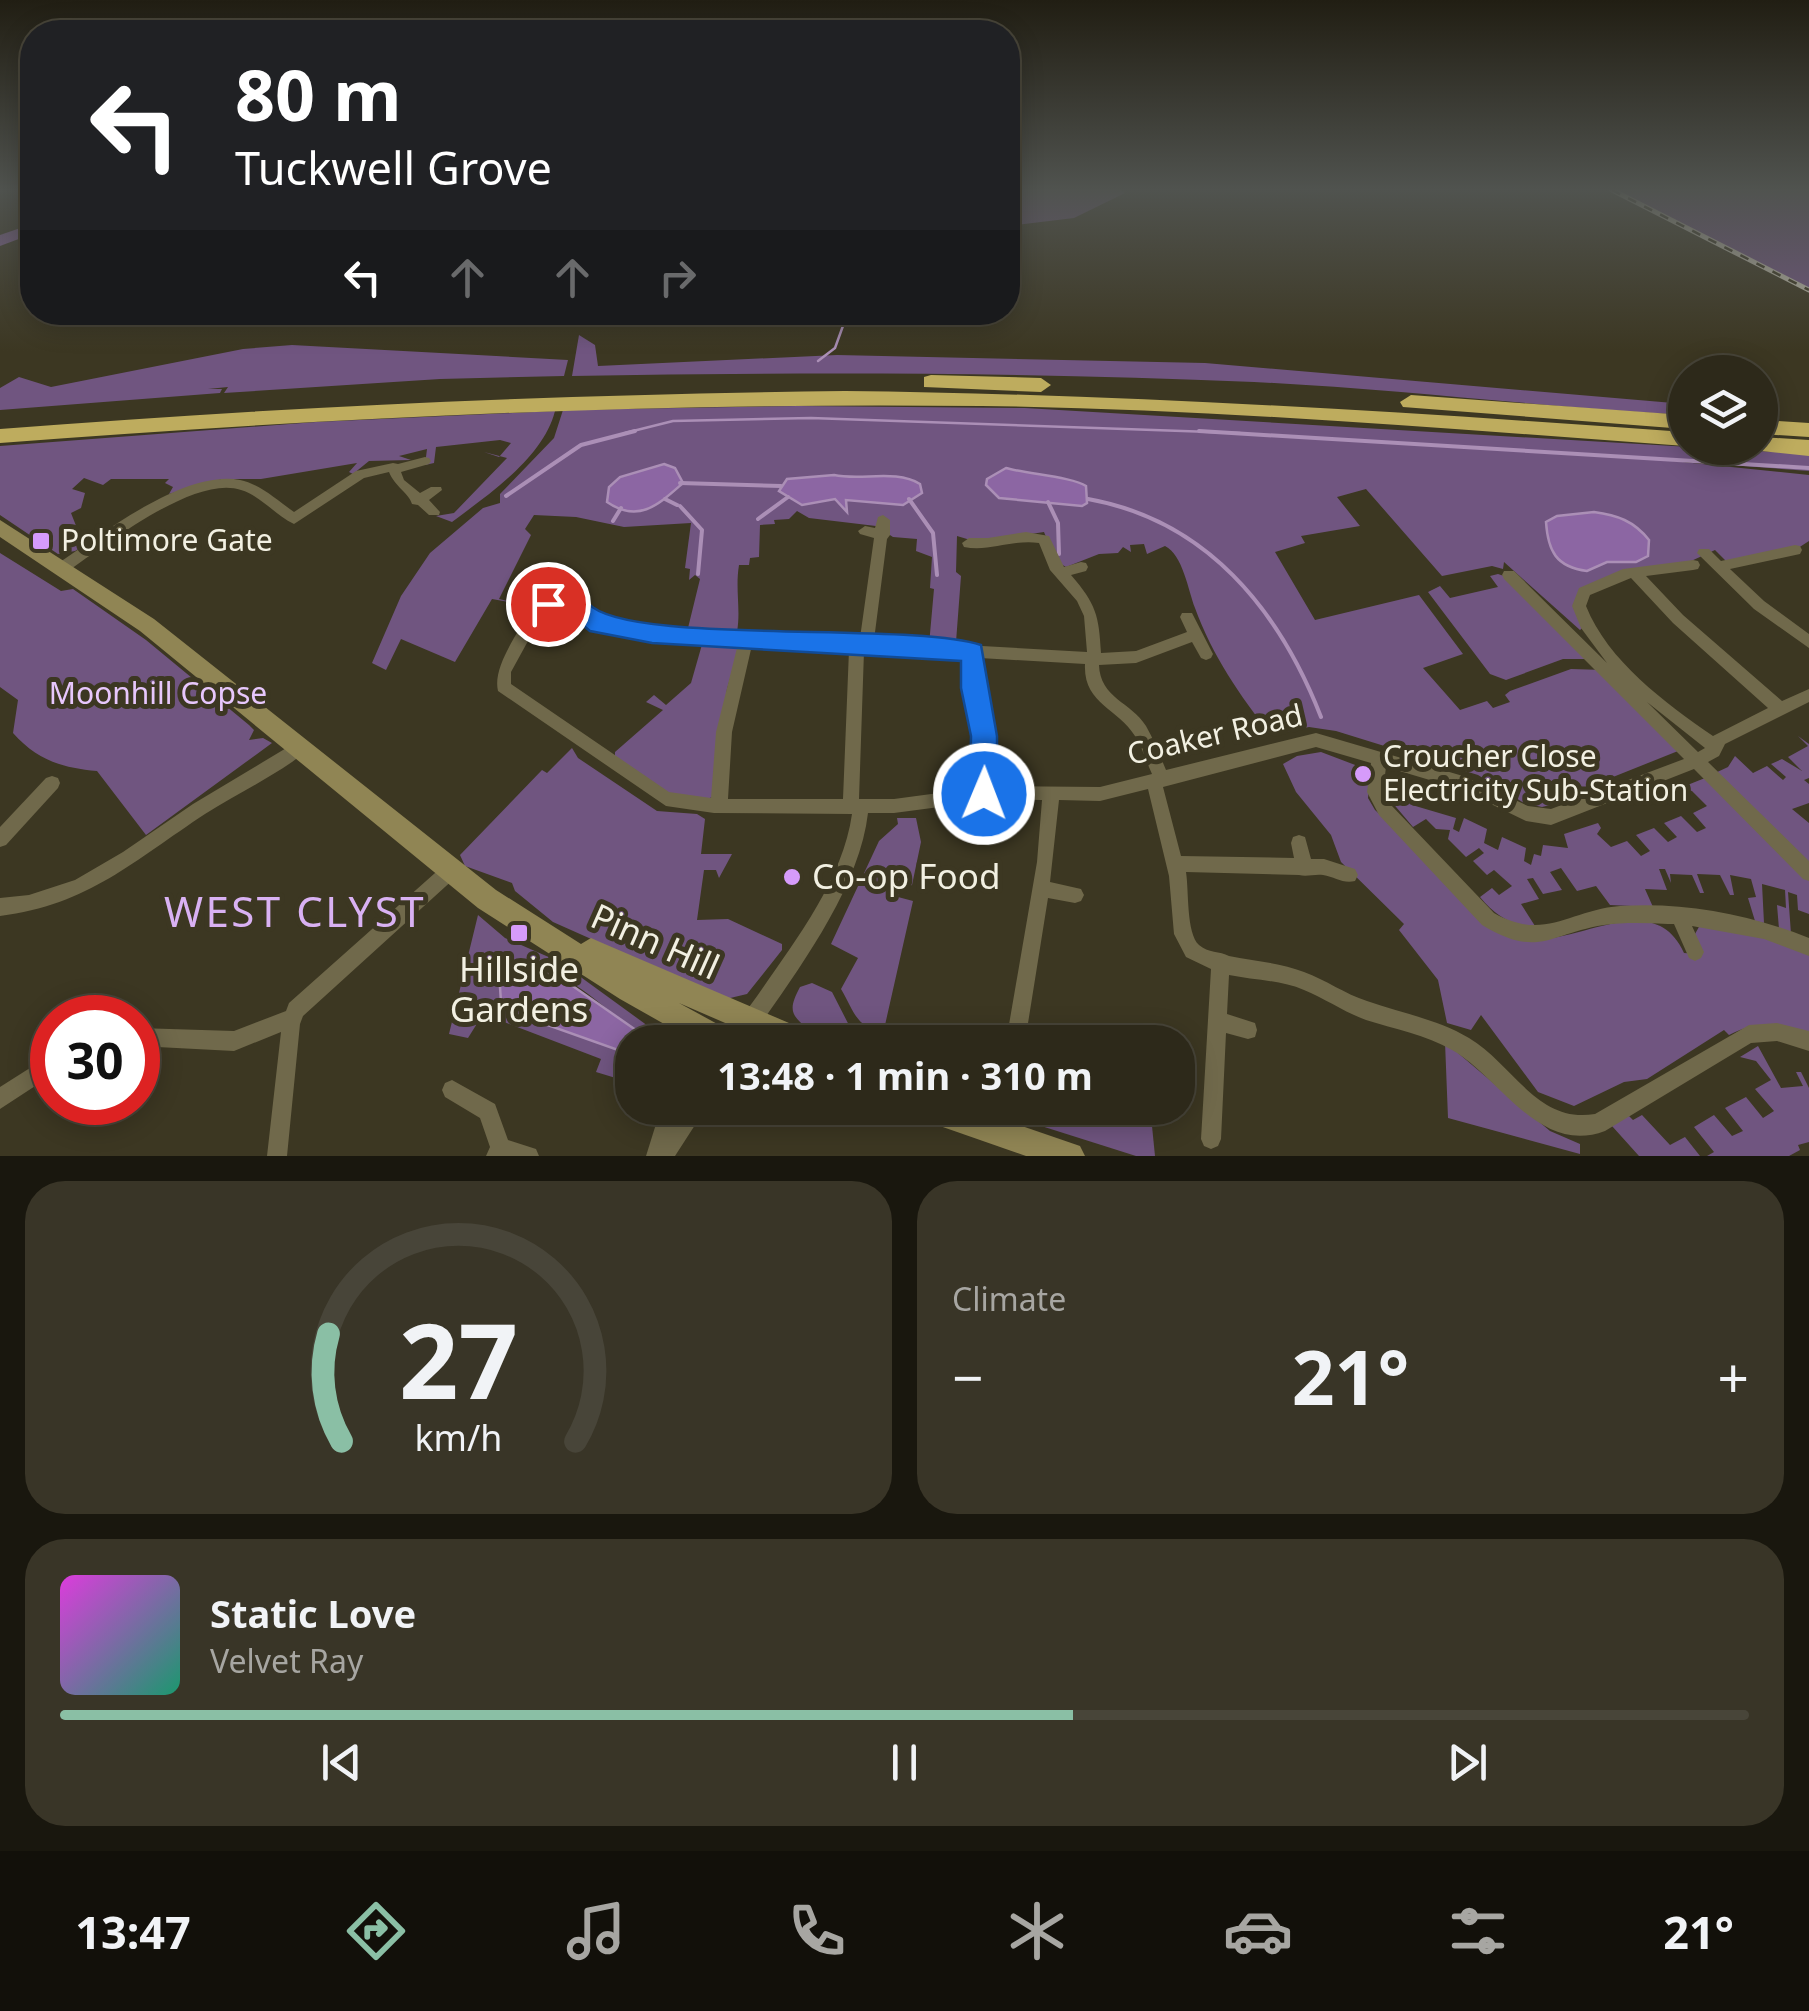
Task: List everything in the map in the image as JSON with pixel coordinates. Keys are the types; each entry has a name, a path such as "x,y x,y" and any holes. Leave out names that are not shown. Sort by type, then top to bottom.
{"highway":[{"path":"0,420 451,389 802,380 1008,383 1332,397 1668,421"},
{"path":"0,436 446,404 796,398 1128,403 1668,438"},
{"path":"1778,428 1809,430"},
{"path":"1778,446 1809,448"}],"main road":[{"path":"0,527 147,625 450,871 553,939"},
{"name":"Pinn Hill","path":"553,939 592,952 718,1010 736,1025"},
{"name":"Pinn Hill","path":"553,939 686,1025"},
{"path":"978,1125 1070,1156"}],"street":[{"path":"62,568 189,489 241,484 299,523 360,474 424,461"},
{"path":"396,468 399,482 434,512"},
{"path":"417,501 436,490"},
{"path":"865,531 883,532 902,542"},
{"path":"748,1025 823,908 857,836 862,644 883,532"},
{"path":"969,543 996,544 1038,536 1082,598 1091,616 1092,675 1097,690 1139,728 1158,781 1186,942 1197,954 1307,980 1354,1006 1445,1034 1482,1058 1536,1112 1576,1126 1598,1124 1749,1034 1778,1032 1809,1042"},
{"path":"1718,566 1795,550"},
{"path":"1704,553 1759,605 1809,642"},
{"path":"1693,565 1634,572 1584,592 1581,614 1617,662 1715,746"},
{"path":"1062,574 1081,566"},
{"path":"1634,572 1678,619 1778,708"},
{"path":"1509,574 1809,874"},
{"name":"Coaker Road","path":"746,640 652,633 590,621 580,609 539,603 504,672 503,687 666,800 719,806 856,807 927,805 984,794 1100,794 1234,764 1302,741 1332,742 1463,783 1526,813 1550,817 1697,761 1720,739 1809,694"},
{"path":"1187,618 1206,654"},
{"path":"719,806 724,732 746,640 1132,660 1170,640 1196,635"},
{"path":"973,652 973,688 984,736 984,794"},
{"path":"0,907 25,906 111,872 201,807 260,776 298,748"},
{"path":"1379,758 1376,792 1385,810 1498,926 1533,938 1618,914 1680,918 1759,927 1809,947"},
{"path":"0,840 52,783"},
{"path":"1019,1025 1041,888 1051,794"},
{"path":"1299,842 1306,870"},
{"path":"1175,864 1306,870 1324,867 1349,876"},
{"path":"277,1156 292,1018 302,1003 450,871"},
{"path":"1041,888 1076,895"},
{"path":"1680,918 1695,952"},
{"path":"1211,1139 1221,961"},
{"path":"714,1025 718,1010"},
{"path":"160,1039 234,1041 292,1018"},
{"path":"1218,1022 1248,1030"},
{"path":"0,1099 30,1079"},
{"path":"452,1090 488,1110 498,1153 528,1156"},
{"path":"660,1156 667,1125"},
{"path":"660,1156 683,1125"}],"green space":[{"path":"1722,244 1809,244 1809,288"},
{"path":"579,335 595,345 598,366 837,355 1205,363 1668,403 1668,414 1308,385 1084,376 572,376"},
{"path":"292,345 568,360 564,376 440,379 224,393 228,387 208,389 222,389 220,393 0,410 0,388 19,377 51,387 243,349"},
{"path":"1025,408 1668,446 1668,460 1663,460 1668,461 1668,465 1712,465 1809,475 1809,541 1795,550 1726,561 1715,550 1689,562 1649,569 1584,592 1586,624 1580,630 1504,562 1503,569 1492,566 1442,576 1366,489 1337,497 1360,526 1301,536 1305,543 1275,552 1315,620 1419,595 1463,654 1423,668 1460,710 1487,701 1493,708 1510,702 1505,695 1510,691 1571,669 1604,670 1683,749 1542,807 1524,803 1478,775 1336,731 1309,727 1271,735 1218,659 1181,565 1165,546 1147,554 1144,544 1130,545 1131,552 1123,547 1118,553 1099,554 1066,567 1056,561 1044,532 977,542 957,536 956,572 961,576 956,642 929,645 934,589 930,588 932,557 916,551 917,539 893,537 876,526 809,518 797,511 789,519 760,525 759,557 750,558 749,565 739,565 737,632 688,628 700,579 695,575 689,580 690,569 685,568 691,523 624,527 576,517 534,515 525,529 531,535 499,599 530,606 492,599 455,662 401,639 386,670 372,663 401,596 430,553 483,508 500,503 500,494 554,438 563,410"},
{"path":"555,411 539,444 513,474 452,522 436,516 454,513 507,458 500,456 511,443 500,440 436,447 434,463 425,465 427,449 399,456 411,460 369,461 353,474 349,472 357,463 261,479 222,479 169,494 173,487 165,483 169,479 111,479 103,485 84,478 72,489 85,493 81,508 71,513 82,541 94,540 75,551 58,554 0,515 0,446 316,422"},
{"path":"1778,452 1809,454 1809,471 1729,465 1778,465"},
{"name":"Moonhill Copse","path":"0,553 61,591 73,589 146,640 249,725 254,730 249,740 263,738 272,743 146,835 97,771 51,761 31,750 13,733 18,700 0,687"},
{"path":"1490,576 1507,577 1588,659 1563,659 1506,680 1490,674 1428,592 1440,586 1450,598 1498,587"},
{"path":"703,641 739,647 727,689 712,797 708,799 669,794 615,757 615,752 663,710 646,702 654,695 666,705 691,683"},
{"path":"1798,736 1809,744 1809,778 1804,780 1809,784 1809,803 1792,809 1809,823 1809,870 1713,774 1728,767 1735,756 1753,773 1767,766 1783,780 1786,777 1771,764 1782,759 1802,771 1788,757 1808,746"},
{"path":"572,748 578,758 657,811 697,814 705,819 701,854 732,854 719,878 716,870 704,870 697,920 728,919 782,944 782,950 747,994 726,999 553,922 515,891 512,883 465,866 460,855 542,770 547,773"},
{"path":"1321,752 1371,771 1368,798 1375,810 1512,938 1558,937 1630,921 1651,923 1670,933 1684,953 1697,954 1695,934 1700,925 1751,930 1809,952 1809,1035 1769,1026 1750,1027 1729,1035 1724,1030 1647,1079 1624,1082 1574,1106 1538,1092 1481,1015 1471,1030 1447,1023 1438,980 1399,930 1404,924 1341,862 1331,835 1296,792 1283,764 1297,756"},
{"path":"1710,776 1809,877 1809,914 1798,910 1797,895 1788,892 1791,934 1779,929 1777,905 1786,908 1785,890 1762,884 1764,923 1755,921 1748,898 1756,897 1751,879 1730,875 1734,895 1730,895 1720,875 1697,874 1704,893 1700,893 1692,875 1670,874 1671,883 1665,869 1659,869 1667,890 1645,889 1653,907 1610,905 1596,886 1577,891 1561,868 1550,872 1562,890 1543,894 1533,878 1527,879 1539,899 1521,904 1535,926 1511,922 1480,897 1492,888 1499,895 1512,886 1494,870 1487,875 1473,861 1484,853 1479,848 1466,857 1448,839 1450,830 1436,829 1426,819 1413,827 1391,801 1410,802 1406,785 1396,779 1412,784 1412,805 1456,818 1453,829 1459,832 1464,818 1487,829 1484,843 1498,850 1502,837 1526,848 1524,861 1531,865 1534,854 1541,856 1543,845 1568,848 1564,834 1598,823 1601,828 1597,834 1611,847 1627,841 1641,856 1650,851 1636,835 1654,828 1668,842 1677,837 1664,823 1681,816 1697,832 1706,828 1693,813 1707,806 1692,791 1680,788"},
{"path":"897,818 916,818 921,842 912,885 900,890 898,897 913,901 885,1025 866,1025 841,989 858,958 831,944 879,841 898,824"},
{"path":"478,915 505,938 560,962 647,1025 629,1025 572,983 532,966 512,969 511,1012 615,1049 615,1078 596,1072 601,1059 483,1014 468,1038 449,1034"},
{"path":"812,983 832,992 849,1025 805,1025 794,1015 794,1000 800,987"},
{"path":"1445,1042 1550,1131 1580,1144 1580,1154 1448,1118"},
{"path":"1758,1046 1781,1088 1803,1086 1796,1072 1801,1072 1809,1088 1809,1142 1798,1145 1800,1150 1789,1156 1707,1156 1714,1152 1694,1127 1714,1115 1732,1136 1743,1131 1725,1108 1746,1097 1763,1118 1774,1111 1755,1089 1771,1080 1756,1061 1740,1057"},
{"path":"1628,1115 1633,1120 1642,1115 1670,1145 1685,1137 1700,1156 1639,1156 1612,1126"},
{"path":"1038,1125 1152,1126 1155,1156 1136,1156"}],"shaded area":[{"path":"664,464 675,468 683,483 657,504 629,511 607,502 609,487 620,477"},
{"path":"1006,468 1080,483 1086,486 1087,503 1082,506 999,498 986,485 987,479"},
{"path":"834,475 900,477 920,484 922,493 903,505 846,500 847,512 835,499 802,505 779,491 787,479"},
{"path":"1594,512 1618,517 1637,528 1649,540 1648,556 1636,562 1607,562 1587,571 1561,561 1552,549 1546,522 1557,516"},
{"path":"527,965 567,982 629,1025 615,1025 615,1049 511,1012 501,1002 500,987 512,969"}],"waterway":[{"path":"818,361 835,348 843,325"},
{"path":"625,433 673,421 811,418 1221,432"},
{"path":"506,496 581,445 635,431"},
{"path":"1199,431 1221,432"},
{"path":"1221,432 1240,433"},
{"path":"1221,432 1809,468"},
{"path":"680,483 781,486"},
{"path":"758,519 788,497"},
{"path":"665,499 677,505"},
{"path":"909,499 933,533 937,575"},
{"path":"1088,499 1130,510 1168,527 1203,549 1233,575 1283,640 1321,717"},
{"path":"1048,502 1058,523 1059,554"},
{"path":"680,506 702,530 698,574"},
{"path":"613,521 621,508"}],"railway":[{"path":"1718,244 1809,290"}],"place":[{"name":"Poltimore Gate","path":"41,541"},
{"name":"Croucher Close Electricity Sub-Station","path":"1363,774"},
{"name":"Co-op Food","path":"792,877"},
{"name":"Hillside Gardens","path":"519,933"}],"district":[{"name":"WEST CLYST","path":"295,912"}],"route":[{"path":"548,604 580,609 590,621 652,633 973,652 973,688 983,723 984,794"}]}
